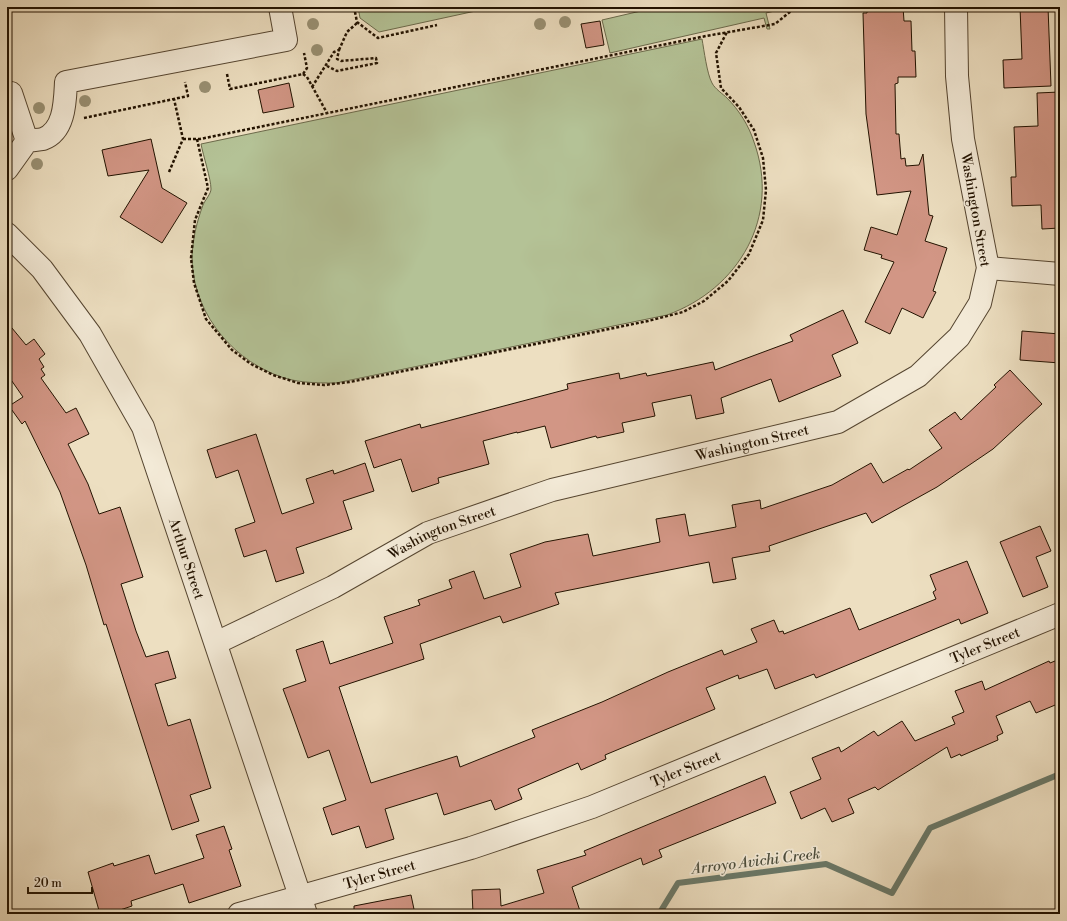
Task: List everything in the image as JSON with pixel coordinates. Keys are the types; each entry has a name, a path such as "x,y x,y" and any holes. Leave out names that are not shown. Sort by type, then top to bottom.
{"street":[{"path":"7,169 27,141 44,138 58,127 65,108 66,82 286,40 280,7"},
{"name":"Washington Street","path":"216,643 333,587 435,531 552,490 838,422 918,376 959,337 980,303 988,268 963,139 958,76 956,7"},
{"path":"7,94 11,93 27,141"},
{"name":"Arthur Street","path":"7,234 42,269 90,334 143,427 303,905"},
{"path":"988,268 1060,274"},
{"name":"Tyler Street","path":"239,914 303,905 592,806 1060,614"}],"path":[{"path":"354,7 357,22 378,38 438,25"},
{"path":"183,139 197,139 727,32 775,24 796,7"},
{"path":"327,66 337,72 377,63 376,58 341,61 337,59 339,50 347,32 357,22"},
{"path":"197,139 208,188 194,220 191,258 194,283 206,319 232,350 251,364 272,376 298,383 324,385 350,382 648,321 683,312 704,301 728,281 749,254 752,247 763,220 766,190 763,158 754,130 739,107 721,88 716,53 727,32"},
{"path":"226,66 230,89 303,74 307,68 303,45"},
{"path":"312,87 327,66 334,52 339,50"},
{"path":"303,74 327,113"},
{"path":"80,119 188,96 183,76"},
{"path":"169,172 183,139 174,99"}],"green space":[{"path":"358,7 494,7 379,32 360,18"},
{"path":"658,7 792,7 766,13 770,29 767,29 764,18 610,53 602,20"},
{"path":"702,39 707,68 712,83 736,108 752,136 761,170 762,197 757,223 748,247 733,269 715,288 693,303 667,315 336,383 313,383 290,380 259,367 242,356 228,343 205,311 193,275 192,255 194,236 199,217 211,189 201,144"}],"building":[{"path":"867,7 903,7 904,21 911,21 912,51 915,51 916,77 898,77 898,83 895,84 896,134 899,134 901,159 905,158 906,166 919,165 923,154 929,215 933,216 925,241 947,248 933,291 936,292 923,318 902,308 890,334 865,322 894,262 881,258 882,255 864,250 871,227 897,235 911,191 877,195 866,114 863,13 867,13"},
{"path":"1020,7 1048,7 1051,86 1004,88 1003,60 1022,59"},
{"path":"600,21 604,45 586,48 581,24"},
{"path":"289,83 294,107 263,113 258,90"},
{"path":"1060,92 1060,228 1042,229 1041,205 1012,206 1011,177 1016,177 1014,127 1038,126 1037,93"},
{"path":"151,139 162,188 187,203 162,243 120,217 149,170 108,176 102,150"},
{"path":"843,310 858,343 832,355 841,376 779,402 771,379 721,398 724,413 696,419 691,395 652,403 655,416 622,423 624,432 597,438 596,436 551,448 545,426 517,432 483,441 489,464 438,478 439,483 412,492 401,459 374,468 365,441 420,424 421,428 568,389 567,384 619,373 620,379 646,373 647,376 713,362 715,370 793,341 790,335"},
{"path":"7,322 26,345 34,339 45,354 39,359 44,367 41,369 45,375 41,378 66,413 76,408 89,434 68,444 88,484 99,514 120,507 143,577 121,584 136,631 146,657 168,651 176,678 155,684 168,726 190,719 211,788 190,795 199,821 172,830 106,624 104,625 86,565 60,492 25,421 22,424 9,406 23,397 7,374"},
{"path":"1022,331 1060,334 1060,363 1020,360"},
{"path":"1010,370 1042,404 993,449 937,487 872,523 866,513 769,546 770,551 732,558 736,579 713,583 709,562 555,593 559,604 503,623 500,616 420,644 424,659 339,687 371,783 457,756 460,767 535,737 532,730 602,702 668,672 722,650 724,655 757,642 751,629 774,620 779,632 783,631 784,634 850,608 859,630 936,599 933,592 936,590 930,575 967,561 988,613 961,624 959,619 816,678 814,674 775,689 767,669 739,679 738,675 706,688 715,709 605,755 606,759 581,770 578,763 518,789 522,799 495,810 491,800 444,815 437,793 385,809 394,839 366,848 359,826 332,835 323,808 346,800 329,750 308,758 283,689 306,681 296,650 323,641 330,664 393,643 384,617 420,605 418,600 452,588 449,580 474,571 484,599 521,587 510,554 545,542 588,534 593,556 660,542 656,519 685,514 689,536 736,527 732,505 760,500 761,509 832,485 871,463 883,483 908,469 909,470 942,448 929,430 955,412 961,420 996,387 994,385"},
{"path":"256,434 282,514 314,503 306,479 333,470 334,474 365,463 374,491 343,501 352,529 296,548 304,573 276,582 266,550 244,557 235,529 255,522 238,470 216,478 207,450"},
{"path":"1040,526 1051,551 1036,557 1048,587 1023,597 1000,542"},
{"path":"1060,659 1060,703 1036,713 1030,701 996,716 1003,733 997,736 998,740 961,756 960,754 951,758 947,747 878,790 875,787 848,799 854,813 832,822 825,808 801,819 790,792 821,779 812,758 839,747 841,752 874,731 878,736 902,721 915,741 955,724 952,717 964,712 955,691 982,681 985,690 1049,661 1050,663"},
{"path":"765,776 776,803 659,850 662,857 643,865 641,858 572,887 581,914 473,914 472,890 500,889 501,906 544,893 537,870 586,855 584,851"},
{"path":"224,826 232,849 229,850 241,886 189,903 183,884 131,901 132,906 108,914 100,914 88,872 113,863 114,866 149,855 155,874 204,858 196,835"},
{"path":"411,895 415,914 354,914 354,906"}],"waterway":[{"name":"Arroyo Avichi Creek","path":"659,914 678,883 826,864 892,893 930,828 1060,774"}]}
